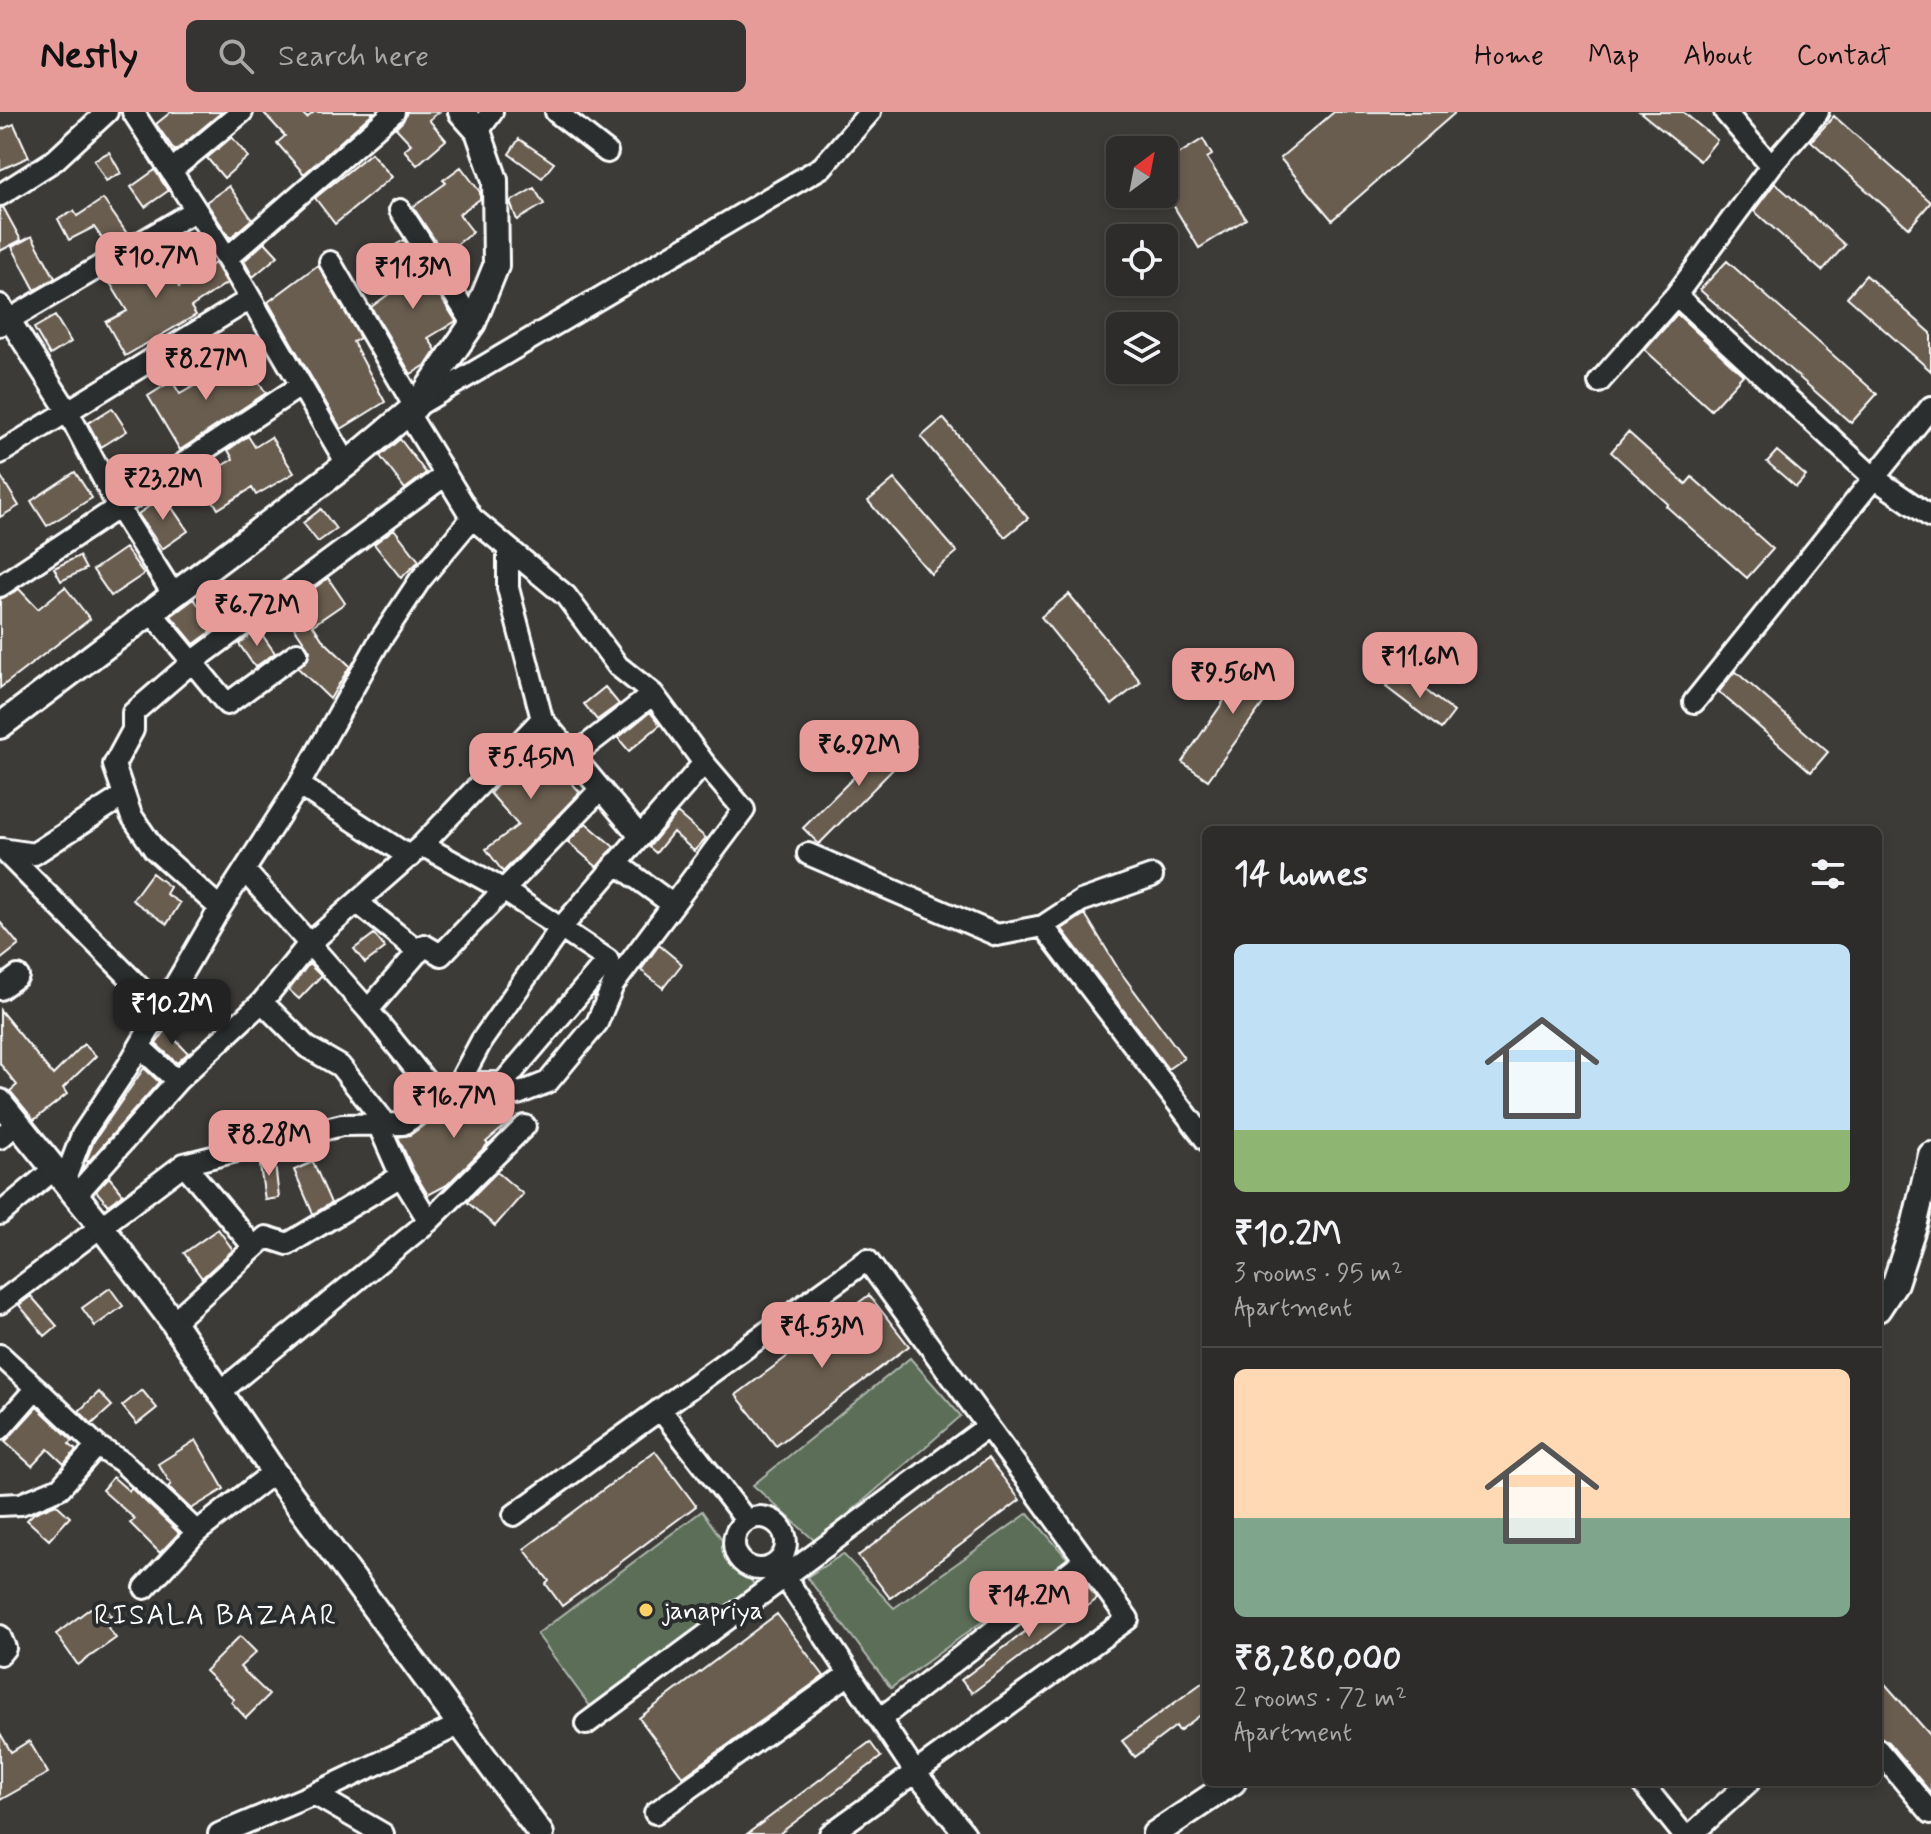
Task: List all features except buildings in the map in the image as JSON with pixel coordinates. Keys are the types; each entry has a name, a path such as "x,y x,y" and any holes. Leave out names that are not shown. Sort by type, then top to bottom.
{"main road":[{"path":"0,726 347,464 412,411 473,323 496,266 495,180 485,122 461,112"},
{"path":"0,1102 8,1131 64,1183 100,1225 173,1322 274,1472 541,1834"},
{"path":"1882,1303 1895,1283 1915,1222 1931,1155"},
{"path":"1155,1834 1227,1786"}],"street":[{"path":"0,195 55,160 107,112"},
{"path":"133,112 227,258 347,464"},
{"path":"172,170 242,112"},
{"path":"227,258 394,112"},
{"path":"556,112 607,152"},
{"path":"412,411 822,167 870,112"},
{"path":"1725,112 1771,166"},
{"path":"1599,382 1676,295 1771,166 1818,112"},
{"path":"173,594 118,507 67,410 4,317 196,210"},
{"path":"400,210 473,323"},
{"path":"330,262 444,476 472,518 566,596 618,666 653,694 704,763 744,810 613,985 597,1023 548,1082 518,1094 503,1083 459,1083"},
{"path":"1676,295 1873,477 1931,517"},
{"path":"0,453 250,299"},
{"path":"0,586 300,386"},
{"path":"1694,702 1931,407"},
{"path":"220,908 154,849 131,815 114,765 133,730 133,713 191,663 444,476"},
{"path":"64,1183 82,1135 140,1047 220,908 299,785 377,645 420,580 472,518"},
{"path":"508,548 508,588 542,719 639,835"},
{"path":"151,612 227,704 297,653"},
{"path":"573,756 653,694"},
{"path":"0,1214 64,1183 177,1081 262,1002 308,945 416,851 542,719"},
{"path":"0,1303 184,1164 342,1125 403,1124 440,1099 459,1083 482,1040 560,929 704,763"},
{"path":"299,785 416,851 502,889 608,960 503,1083"},
{"path":"368,1010 424,945 441,955 600,790"},
{"path":"1,849 34,854 123,796"},
{"path":"1,849 161,1009"},
{"path":"808,854 997,935 1043,926 1081,901 1152,876"},
{"path":"616,863 672,904"},
{"path":"245,871 368,1010 440,1099"},
{"path":"358,903 419,952"},
{"path":"1043,926 1202,1135"},
{"path":"0,989 18,976"},
{"path":"262,1002 307,1047 340,1066 382,1124 401,1176 429,1221"},
{"path":"140,1047 177,1081"},
{"path":"220,1392 429,1221 525,1126"},
{"path":"184,1164 254,1247"},
{"path":"173,1322 266,1237 288,1244 401,1176"},
{"path":"514,1515 867,1260 1128,1619 830,1834"},
{"path":"0,1355 97,1446 121,1461 197,1532"},
{"path":"0,1429 36,1388"},
{"path":"660,1409 746,1520"},
{"path":"586,1724 781,1571 988,1426"},
{"path":"0,1505 21,1504 60,1488 97,1446"},
{"path":"145,1588 197,1532 274,1472"},
{"path":"781,1571 755,1570 737,1558 734,1537 746,1520 766,1517 783,1529 787,1548 781,1571 915,1772 965,1834"},
{"path":"880,1719 1085,1560"},
{"path":"0,1636 5,1648 0,1654"},
{"path":"655,1813 849,1674"},
{"path":"219,1834 314,1794 461,1724"},
{"path":"1882,1755 1931,1813"},
{"path":"1644,1786 1683,1834"},
{"path":"1692,1834 1745,1786"},
{"path":"314,1794 383,1834"}],"green space":[{"path":"910,1358 961,1416 816,1542 753,1485"},
{"name":"janapriya","path":"702,1511 755,1586 590,1706 537,1634"},
{"path":"1028,1513 1068,1559 891,1688 807,1577 843,1554 894,1608"}],"place":[{"name":"janapriya","path":"646,1610"}],"district":[{"name":"RISALA BAZAAR","path":"216,1614"}]}
